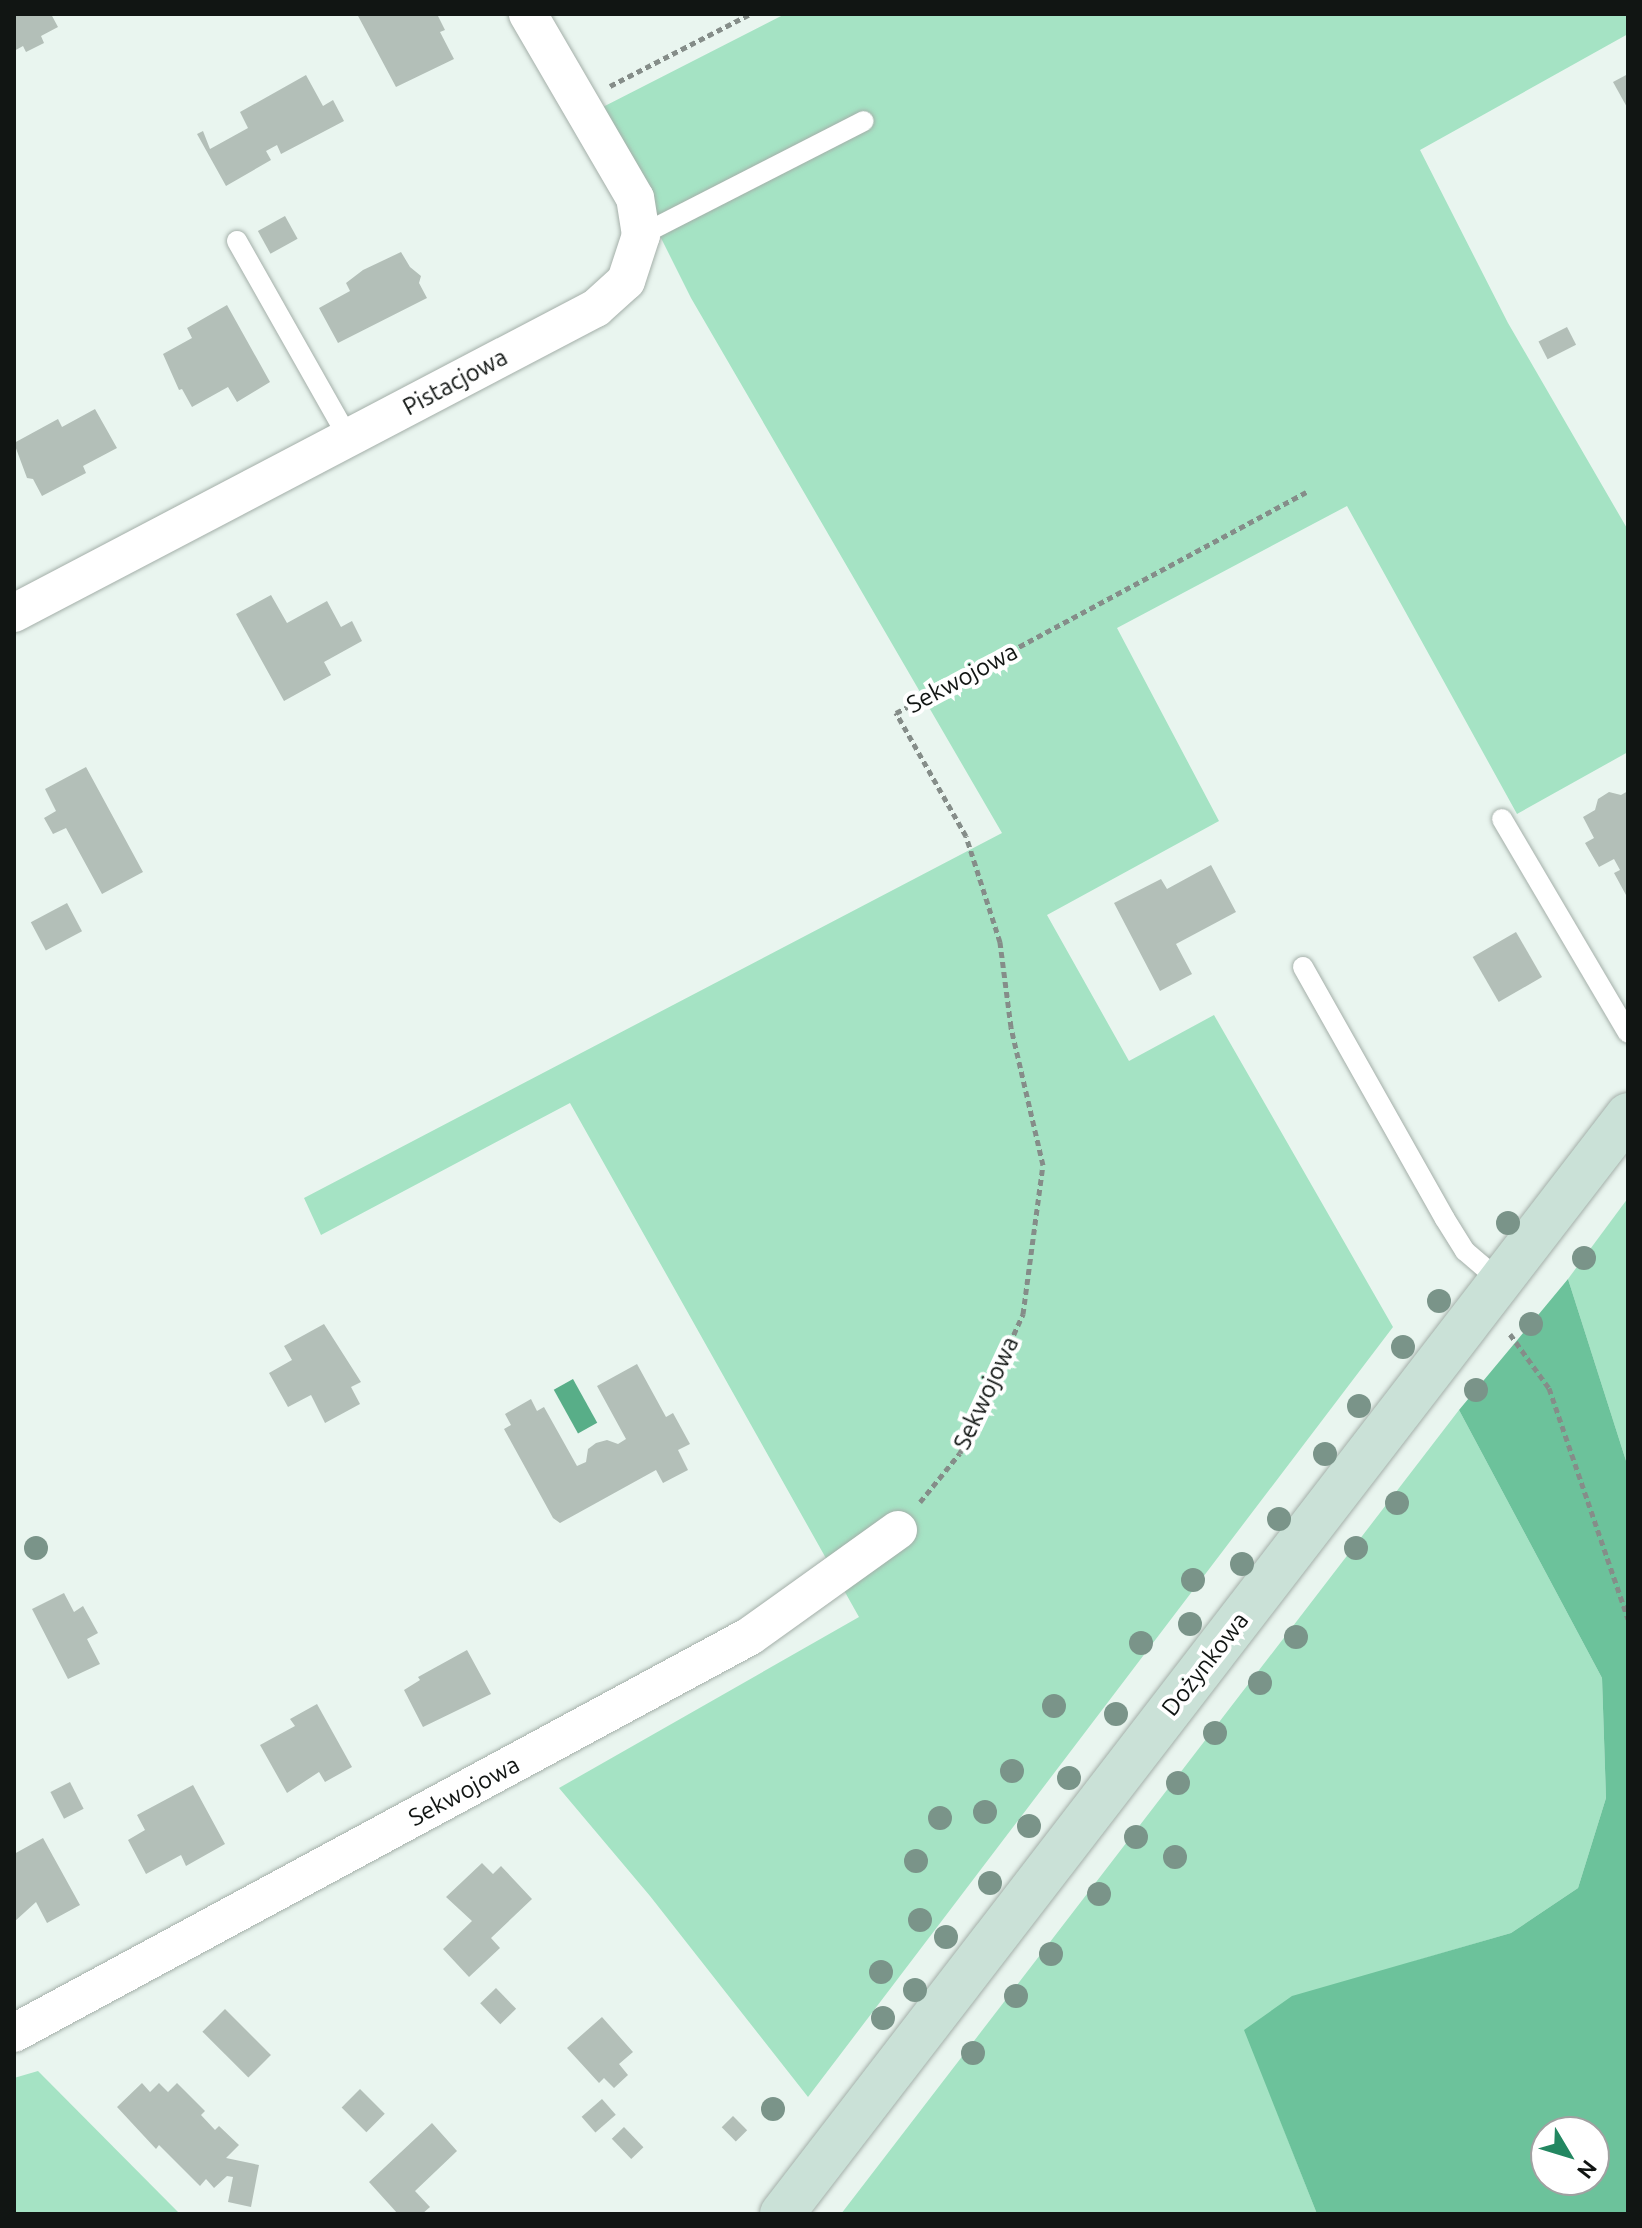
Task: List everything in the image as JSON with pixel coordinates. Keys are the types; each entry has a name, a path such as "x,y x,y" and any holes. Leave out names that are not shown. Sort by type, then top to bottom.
{"street":[{"name":"Pistacjowa","path":"14,613 596,308 626,281 641,235 635,198 528,14"},
{"name":"Dożynkowa","path":"782,2214 1628,1115"},
{"name":"Sekwojowa","path":"14,2033 750,1636 898,1530"}],"lane":[{"path":"641,235 864,121"},
{"path":"237,241 349,439"},
{"path":"1502,819 1628,1033"},
{"path":"1303,967 1451,1230 1491,1292"}],"path":[{"path":"577,103 750,14"},
{"name":"Sekwojowa","path":"898,1530 960,1453 1023,1314 1043,1165 1011,1027 1000,942 966,836 896,713 1306,492"},
{"path":"1491,1292 1516,1341 1549,1388 1628,1619"}],"shaded area":[{"path":"785,14 1628,14 1628,34 1420,150 1508,323 1628,530 1628,752 1517,814 1347,506 1117,628 1219,821 1047,915 1129,1061 1214,1015 1393,1327 808,2097 650,1896 559,1788 859,1617 570,1103 321,1235 304,1198 1002,833 691,298 597,110"},
{"path":"1628,1198 1628,1467 1568,1279"},
{"path":"1568,1279 1628,1467 1628,2214 1317,2214 1244,2030 1292,1996 1511,1933 1578,1888 1606,1798 1602,1678 1459,1410"},
{"path":"573,1379 597,1423 578,1433 554,1390"},
{"path":"1459,1410 1602,1678 1606,1798 1578,1888 1511,1933 1415,1961 1245,2030 1317,2214 841,2214"},
{"path":"38,2071 180,2214 14,2214 14,2078"}],"building":[{"path":"14,14 51,14 58,27 41,36 44,43 26,52 23,46 14,51"},
{"path":"357,14 437,14 445,30 440,32 454,59 396,87"},
{"path":"1628,74 1628,109 1613,82"},
{"path":"306,75 323,106 333,100 344,121 281,154 277,145 266,151 271,160 226,186 197,134 203,131 210,149 248,128 240,112"},
{"path":"285,216 298,239 270,254 258,231"},
{"path":"401,252 410,267 421,276 419,283 427,298 338,343 319,308 350,291 346,283 363,270"},
{"path":"227,305 270,382 237,402 228,387 192,407 182,389 179,390 163,354 192,338 187,328"},
{"path":"1567,327 1576,345 1548,359 1538,342"},
{"path":"95,409 117,448 83,466 86,473 42,496 33,479 27,478 14,443 58,419 62,427"},
{"path":"271,595 287,623 327,601 341,627 352,621 362,641 324,662 331,675 284,701 236,614"},
{"path":"86,767 143,872 102,894 66,828 53,834 44,818 56,811 45,789"},
{"path":"1628,791 1626,895 1614,873 1620,870 1614,859 1599,867 1585,843 1594,838 1583,817 1595,810 1598,799 1609,792 1621,795"},
{"path":"1211,865 1236,912 1176,944 1192,974 1160,991 1114,903 1161,879 1167,889"},
{"path":"67,903 82,931 46,951 31,922"},
{"path":"1516,932 1542,977 1499,1002 1473,957"},
{"path":"324,1324 361,1382 351,1387 360,1404 325,1423 311,1395 288,1407 269,1373 292,1360 284,1346"},
{"path":"637,1364 666,1417 673,1413 690,1444 678,1450 688,1470 663,1483 656,1470 560,1523 553,1518 504,1429 511,1425 505,1414 531,1399 537,1411 544,1407 577,1466 586,1462 588,1449 596,1443 607,1440 618,1444 626,1439 597,1386"},
{"path":"64,1593 74,1612 83,1606 98,1633 87,1639 100,1664 68,1679 32,1609"},
{"path":"467,1650 491,1694 423,1727 404,1690 420,1680 418,1677"},
{"path":"317,1704 352,1767 325,1782 319,1772 287,1793 260,1745 295,1726 290,1719"},
{"path":"70,1782 84,1809 64,1819 50,1792"},
{"path":"193,1785 225,1844 186,1866 181,1855 146,1874 128,1840 145,1830 137,1815"},
{"path":"43,1838 80,1905 47,1923 36,1902 14,1922 14,1854"},
{"path":"482,1863 493,1874 501,1866 532,1899 491,1938 500,1948 469,1977 443,1949 472,1921 446,1897"},
{"path":"496,1988 516,2009 500,2024 480,2003"},
{"path":"225,2009 271,2055 248,2078 202,2032"},
{"path":"602,2017 633,2052 619,2064 628,2075 614,2088 604,2078 599,2083 567,2048"},
{"path":"142,2083 150,2092 159,2083 168,2092 177,2083 205,2111 201,2115 215,2130 219,2126 239,2145 226,2158 259,2165 251,2207 228,2202 233,2177 227,2176 214,2188 206,2179 200,2186 159,2145 156,2149 117,2107"},
{"path":"360,2089 385,2114 366,2132 342,2107"},
{"path":"602,2099 616,2115 595,2133 582,2117"},
{"path":"733,2116 747,2130 736,2141 722,2127"},
{"path":"432,2123 457,2151 415,2191 430,2207 422,2214 398,2214 369,2182"},
{"path":"624,2127 643,2147 631,2159 612,2139"}]}
